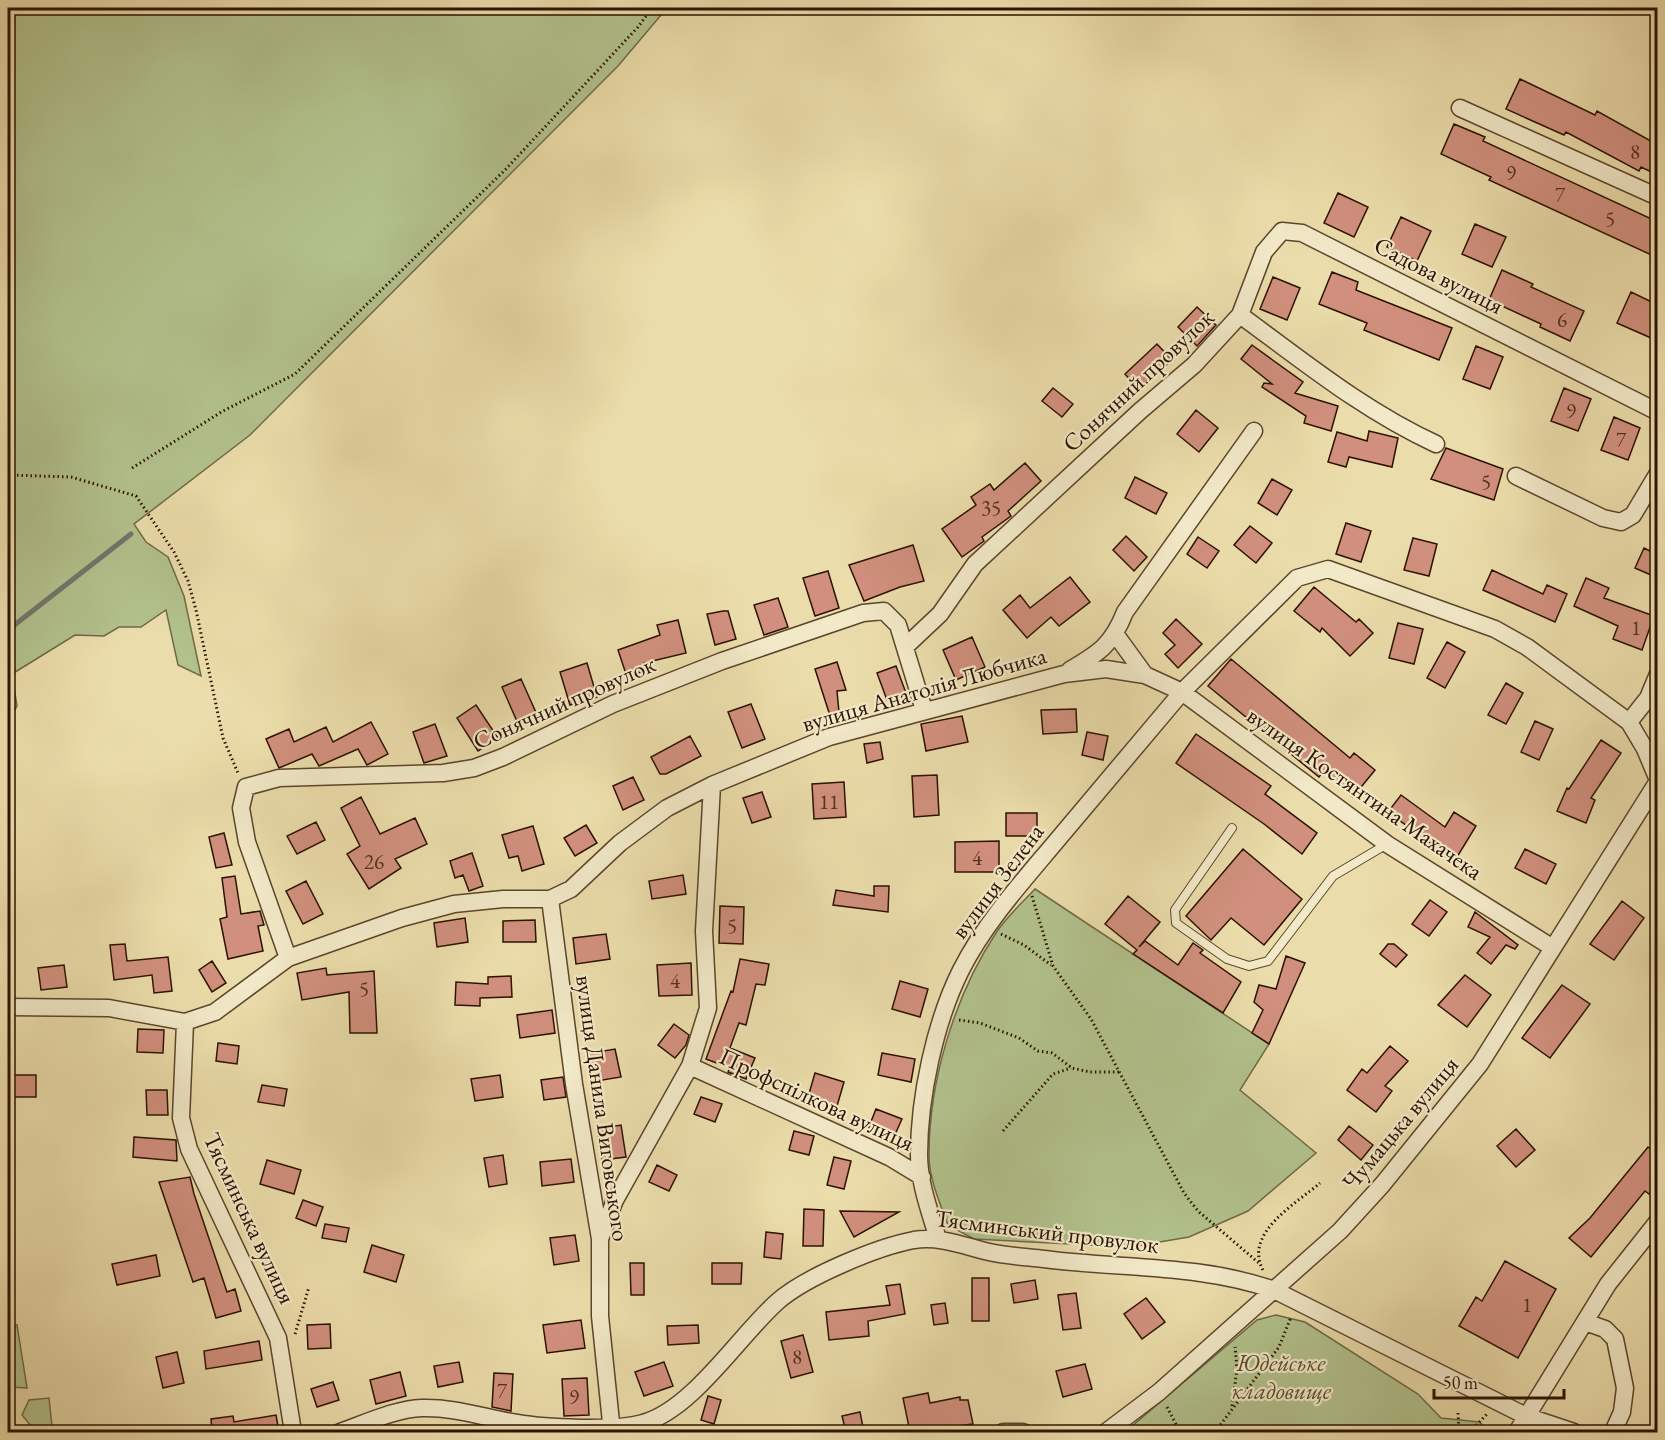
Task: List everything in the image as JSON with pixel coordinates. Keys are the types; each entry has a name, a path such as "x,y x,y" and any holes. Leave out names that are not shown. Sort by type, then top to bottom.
{"street":[{"path":"1460,108 1658,197"},
{"name":"Садова вулиця","path":"1240,315 1264,252 1282,231 1302,233 1658,412"},
{"name":"Сонячний провулок","path":"905,647 940,614 975,564 1140,411 1194,365 1240,315 1343,391 1399,427 1436,444"},
{"name":"вулиця Анатолія Любчика","path":"1064,674 1100,653 1116,634 1125,612 1254,431"},
{"path":"1516,476 1603,518 1621,522 1633,515 1658,472"},
{"path":"1182,692 1297,578 1328,569 1495,629 1527,647 1629,722 1645,749 1658,780"},
{"name":"Сонячний провулок","path":"246,787 279,778 442,773 474,768 668,683 863,613 884,611 898,625 924,710"},
{"path":"1116,634 1145,675"},
{"name":"вулиця Анатолія Любчика","path":"8,1007 109,1008 185,1022 215,1012 288,958 402,918 454,904 503,899 550,899 571,889 620,843 667,808 712,785 829,737 1064,674 1106,669 1145,675 1182,692"},
{"path":"1629,722 1648,698 1658,674"},
{"name":"вулиця Костянтина Махачека","path":"1182,692 1387,844 1553,948"},
{"name":"вулиця Зелена","path":"938,1239 919,1156 923,1109 942,1017 961,970 987,928 1026,877 1182,692"},
{"name":"Чумацька вулиця","path":"1106,1432 1160,1392 1340,1231 1382,1185 1480,1064 1658,780"},
{"path":"600,1239 615,1200 690,1066 708,1008 704,932 712,785"},
{"path":"246,787 241,808 247,842 288,958"},
{"name":"вулиця Данила Виговського","path":"550,899 574,1084 600,1239 600,1317 611,1430"},
{"name":"Тясминська вулиця","path":"185,1022 181,1118 189,1149 278,1338 293,1432"},
{"name":"Профспілкова вулиця","path":"690,1066 889,1157 922,1176"},
{"path":"1517,1432 1608,1284 1658,1221"},
{"name":"Тясминський провулок","path":"340,1432 420,1408 450,1408 519,1424 611,1430 644,1423 669,1411 698,1386 778,1301 811,1280 854,1260 914,1240 938,1239 991,1252 1047,1260 1131,1265 1245,1280 1274,1290 1526,1416 1574,1432"},
{"path":"1585,1322 1605,1329 1614,1339 1625,1388 1622,1412 1613,1432"},
{"path":"1003,1432 1023,1432"}],"lane":[{"path":"1232,828 1174,910 1176,923 1227,960 1249,966 1268,961 1333,876 1387,844"}],"path":[{"path":"132,468 223,411 295,374 505,170 638,27 652,8"},
{"path":"8,475 71,477 136,496 174,552 188,581 223,738 234,767 246,787"},
{"path":"1026,877 1053,966"},
{"path":"987,928 1024,945 1053,966 1091,1019 1184,1193 1198,1210 1260,1264 1274,1290"},
{"path":"942,1017 980,1023 1019,1038 1038,1051 1052,1053 1072,1068 1090,1072 1119,1072"},
{"path":"1003,1131 1053,1074 1072,1068"},
{"path":"1260,1264 1259,1245 1266,1229 1320,1183"},
{"path":"293,1341 309,1287"},
{"path":"1215,1432 1279,1347 1293,1311"},
{"path":"1232,1408 1237,1369 1234,1351 1239,1319"},
{"path":"1160,1392 1180,1432"},
{"path":"1458,1413 1459,1432"},
{"path":"1470,1432 1487,1414"}],"green space":[{"path":"8,8 667,8 618,66 250,435 134,524 146,542 168,557 184,596 201,676 178,665 166,610 141,627 119,627 104,636 75,635 12,674 17,706 8,724"},
{"path":"1035,889 1269,1044 1240,1090 1316,1153 1248,1211 1189,1237 1130,1247 974,1239 948,1225 929,1164 930,1126 939,1068 957,1011 981,957 1004,921"},
{"name":"Юдейське кладовище","path":"1276,1315 1305,1322 1418,1394 1441,1418 1479,1422 1492,1432 1125,1432 1257,1320"},
{"path":"17,1325 27,1388 8,1387 8,1327"},
{"path":"49,1398 52,1426 31,1426 22,1415 29,1400"}],"building":[{"path":"1520,79 1595,115 1597,111 1658,145 1658,175 1641,167 1639,171 1566,132 1564,135 1506,109"},
{"path":"1454,124 1485,137 1483,141 1658,222 1658,258 1489,180 1491,177 1441,154"},
{"path":"1338,193 1368,207 1354,237 1324,223"},
{"path":"1401,217 1431,231 1417,261 1387,247"},
{"path":"1475,224 1506,237 1492,267 1462,254"},
{"path":"1502,270 1533,284 1531,287 1584,311 1570,341 1540,327 1541,324 1489,300"},
{"path":"1332,272 1358,282 1356,290 1452,328 1439,360 1364,330 1367,323 1319,304"},
{"path":"1273,277 1300,288 1287,320 1260,309"},
{"path":"1631,292 1658,305 1658,341 1617,323"},
{"path":"1197,307 1216,325 1197,346 1178,327"},
{"path":"1157,344 1172,360 1139,390 1125,374"},
{"path":"1252,345 1303,382 1295,393 1338,406 1331,431 1304,423 1306,416 1262,387 1264,383 1272,384 1241,359"},
{"path":"1476,346 1503,357 1490,389 1463,379"},
{"path":"1053,388 1073,404 1062,417 1042,401"},
{"path":"1564,388 1591,399 1578,431 1551,421"},
{"path":"1196,410 1218,428 1199,452 1177,434"},
{"path":"1614,417 1640,428 1628,460 1601,450"},
{"path":"1369,431 1398,438 1392,467 1349,457 1346,467 1328,462 1337,432 1367,441"},
{"path":"1446,448 1503,469 1494,500 1431,479"},
{"path":"1025,463 1041,481 1008,511 1011,516 982,537 984,541 962,557 942,529 976,505 971,497 990,484 994,490"},
{"path":"1135,477 1167,493 1156,514 1125,498"},
{"path":"1272,479 1292,490 1277,515 1258,503"},
{"path":"1346,523 1371,531 1361,562 1336,554"},
{"path":"1250,526 1272,543 1256,563 1234,545"},
{"path":"1126,536 1147,557 1134,571 1113,550"},
{"path":"1198,537 1219,551 1207,568 1187,554"},
{"path":"1413,538 1437,544 1429,576 1404,570"},
{"path":"913,545 924,581 900,587 864,601 849,565"},
{"path":"1644,548 1658,555 1658,578 1635,568"},
{"path":"1492,570 1543,594 1547,585 1567,594 1555,622 1483,590"},
{"path":"828,571 839,608 815,616 803,578"},
{"path":"1070,577 1090,602 1059,626 1051,617 1027,638 1003,610 1020,595 1030,608"},
{"path":"1586,578 1609,588 1604,598 1654,616 1642,650 1613,639 1618,626 1574,606"},
{"path":"1314,587 1356,622 1359,619 1373,633 1350,656 1322,628 1320,632 1294,611"},
{"path":"778,598 788,627 764,635 754,605"},
{"path":"728,611 736,639 715,645 707,614"},
{"path":"1176,619 1202,644 1178,668 1165,654 1175,645 1163,633"},
{"path":"678,620 686,653 644,663 647,670 627,677 618,650 660,635 657,625"},
{"path":"1398,623 1423,629 1414,664 1389,658"},
{"path":"972,637 985,667 956,680 943,650"},
{"path":"1447,642 1465,652 1445,688 1427,678"},
{"path":"1231,659 1350,758 1354,753 1375,770 1353,797 1323,772 1319,777 1208,686"},
{"path":"837,662 846,690 837,691 840,723 833,725 815,669"},
{"path":"587,663 597,697 570,705 560,672"},
{"path":"896,666 906,693 887,700 877,673"},
{"path":"521,679 538,717 519,726 502,687"},
{"path":"1506,683 1523,693 1506,724 1488,715"},
{"path":"751,704 765,739 742,748 728,712"},
{"path":"476,705 498,738 478,751 457,718"},
{"path":"1076,709 1077,732 1043,734 1041,710"},
{"path":"962,716 968,742 926,751 921,724"},
{"path":"1535,721 1553,729 1539,760 1521,752"},
{"path":"371,722 388,754 367,765 358,749 319,766 312,754 279,768 266,739 289,729 294,742 326,727 333,742"},
{"path":"435,724 447,756 424,763 413,732"},
{"path":"1087,732 1108,736 1103,760 1082,755"},
{"path":"1196,734 1271,786 1265,794 1317,833 1302,854 1264,824 1176,763"},
{"path":"690,736 701,756 666,774 660,774 651,757"},
{"path":"1601,740 1621,753 1591,798 1595,800 1586,823 1557,811 1567,788 1569,789"},
{"path":"880,742 883,759 867,763 864,744"},
{"path":"937,775 939,815 914,817 912,776"},
{"path":"633,777 644,800 623,810 613,786"},
{"path":"844,782 846,817 814,819 812,784"},
{"path":"762,792 771,817 752,823 743,798"},
{"path":"1401,795 1445,827 1454,812 1476,826 1454,862 1431,848 1433,845 1388,812"},
{"path":"361,797 380,834 415,818 427,844 395,859 401,868 369,889 347,854 360,846 341,808"},
{"path":"1006,813 1037,813 1037,836 1006,836"},
{"path":"316,822 325,840 297,854 287,836"},
{"path":"586,825 597,843 575,856 564,838"},
{"path":"533,826 544,864 522,871 518,856 509,858 502,835"},
{"path":"224,833 232,865 216,868 209,837"},
{"path":"999,841 999,872 955,872 955,842"},
{"path":"1243,849 1302,899 1264,945 1231,918 1211,940 1186,916"},
{"path":"1525,849 1556,864 1546,884 1515,868"},
{"path":"472,853 483,886 469,891 463,875 455,878 450,861"},
{"path":"683,875 686,894 652,899 649,881"},
{"path":"235,876 241,914 260,911 264,925 258,926 263,951 228,959 220,919 227,917 222,878"},
{"path":"306,881 323,914 303,924 286,891"},
{"path":"874,886 889,886 888,912 833,905 836,890 874,896"},
{"path":"1128,896 1160,922 1139,947 1145,941 1178,965 1193,943 1203,950 1200,953 1241,982 1223,1013 1133,954 1137,950 1105,924"},
{"path":"1430,900 1447,912 1429,936 1412,924"},
{"path":"1622,901 1644,918 1614,960 1590,944"},
{"path":"720,906 744,907 743,944 719,943"},
{"path":"1475,912 1518,945 1515,949 1506,945 1491,964 1477,953 1490,937 1468,927"},
{"path":"465,918 468,942 437,947 434,923"},
{"path":"535,920 536,942 503,942 503,921"},
{"path":"606,934 610,959 576,964 573,938"},
{"path":"125,944 127,961 168,957 172,991 154,993 152,975 114,980 110,945"},
{"path":"1388,944 1394,944 1407,955 1396,967 1380,954"},
{"path":"1286,956 1305,963 1269,1044 1252,1033 1263,1010 1254,1002 1259,985 1276,989"},
{"path":"740,959 769,964 765,985 756,984 746,1025 739,1023 730,1048 755,1058 746,1079 728,1072 730,1068 706,1059 731,991 733,992"},
{"path":"212,961 226,983 212,992 199,970"},
{"path":"691,963 692,995 659,996 657,965"},
{"path":"64,965 67,987 41,990 38,968"},
{"path":"326,968 327,975 374,971 377,1033 350,1033 349,992 302,1000 297,973"},
{"path":"1465,975 1491,995 1467,1027 1438,1005"},
{"path":"511,976 512,997 480,998 480,1006 455,1005 456,982 488,984 488,977"},
{"path":"900,981 928,989 920,1017 892,1009"},
{"path":"1562,985 1590,1004 1550,1058 1522,1038"},
{"path":"552,1010 555,1033 520,1038 517,1015"},
{"path":"674,1024 689,1035 686,1045 675,1058 658,1045"},
{"path":"138,1029 164,1030 163,1053 137,1052"},
{"path":"218,1043 239,1046 237,1064 216,1061"},
{"path":"1390,1046 1408,1061 1385,1086 1392,1091 1376,1112 1347,1090 1362,1069 1367,1073"},
{"path":"615,1049 621,1077 591,1082 586,1054"},
{"path":"882,1053 915,1059 911,1082 878,1075"},
{"path":"815,1073 844,1082 837,1106 808,1097"},
{"path":"8,1075 36,1075 36,1097 8,1097"},
{"path":"500,1075 503,1097 475,1101 471,1079"},
{"path":"563,1077 566,1097 544,1100 541,1080"},
{"path":"262,1085 287,1089 284,1106 258,1102"},
{"path":"146,1090 167,1090 168,1115 147,1115"},
{"path":"701,1097 722,1104 715,1122 694,1114"},
{"path":"876,1109 902,1119 893,1139 868,1129"},
{"path":"621,1125 626,1157 602,1160 597,1129"},
{"path":"1349,1126 1373,1145 1361,1160 1338,1140"},
{"path":"1516,1129 1535,1150 1516,1167 1497,1146"},
{"path":"794,1131 814,1136 809,1155 789,1150"},
{"path":"134,1137 176,1140 177,1161 133,1157"},
{"path":"1648,1147 1658,1154 1658,1184 1649,1194 1645,1191 1591,1257 1569,1238 1590,1218"},
{"path":"503,1155 507,1184 489,1187 484,1158"},
{"path":"834,1157 851,1161 844,1189 827,1185"},
{"path":"571,1159 574,1182 542,1186 540,1162"},
{"path":"267,1160 301,1170 294,1194 260,1184"},
{"path":"657,1165 677,1175 669,1191 649,1182"},
{"path":"190,1177 227,1292 235,1289 241,1311 216,1318 204,1278 193,1282 159,1182"},
{"path":"303,1200 323,1207 316,1226 296,1218"},
{"path":"804,1209 824,1210 823,1246 803,1246"},
{"path":"840,1211 899,1212 854,1237"},
{"path":"325,1224 349,1228 346,1242 322,1238"},
{"path":"766,1232 783,1234 781,1259 764,1257"},
{"path":"575,1235 579,1261 554,1265 550,1238"},
{"path":"372,1245 404,1255 396,1282 364,1272"},
{"path":"156,1255 160,1276 117,1285 112,1264"},
{"path":"1505,1261 1556,1289 1518,1358 1459,1326 1476,1297 1482,1301"},
{"path":"630,1263 644,1263 644,1295 631,1295"},
{"path":"712,1263 742,1263 741,1284 712,1284"},
{"path":"972,1278 989,1278 989,1321 972,1321"},
{"path":"1035,1280 1038,1299 1014,1303 1011,1284"},
{"path":"900,1284 905,1314 868,1321 869,1336 829,1340 826,1312 890,1305 886,1286"},
{"path":"1076,1293 1081,1328 1063,1330 1058,1295"},
{"path":"1146,1298 1165,1322 1142,1339 1124,1314"},
{"path":"945,1303 948,1323 934,1325 931,1305"},
{"path":"581,1320 585,1348 547,1353 543,1325"},
{"path":"330,1324 331,1348 308,1349 307,1325"},
{"path":"698,1325 699,1343 668,1345 667,1326"},
{"path":"803,1335 813,1372 791,1378 781,1341"},
{"path":"259,1341 262,1360 206,1369 204,1351"},
{"path":"177,1352 184,1383 163,1388 156,1357"},
{"path":"459,1362 463,1382 438,1387 434,1366"},
{"path":"664,1362 673,1386 644,1396 635,1372"},
{"path":"1085,1364 1092,1389 1063,1397 1056,1371"},
{"path":"400,1372 406,1396 376,1404 370,1380"},
{"path":"494,1373 513,1374 511,1411 492,1407"},
{"path":"587,1378 589,1415 564,1416 562,1379"},
{"path":"333,1382 339,1400 317,1407 311,1389"},
{"path":"928,1393 930,1403 960,1397 960,1400 968,1400 973,1424 910,1432 903,1398"},
{"path":"708,1396 721,1400 714,1424 701,1420"},
{"path":"860,1412 864,1432 846,1432 842,1416"},
{"path":"276,1415 279,1432 212,1432 211,1419 233,1416 234,1422"}],"waterway":[{"path":"8,630 131,534"}]}
